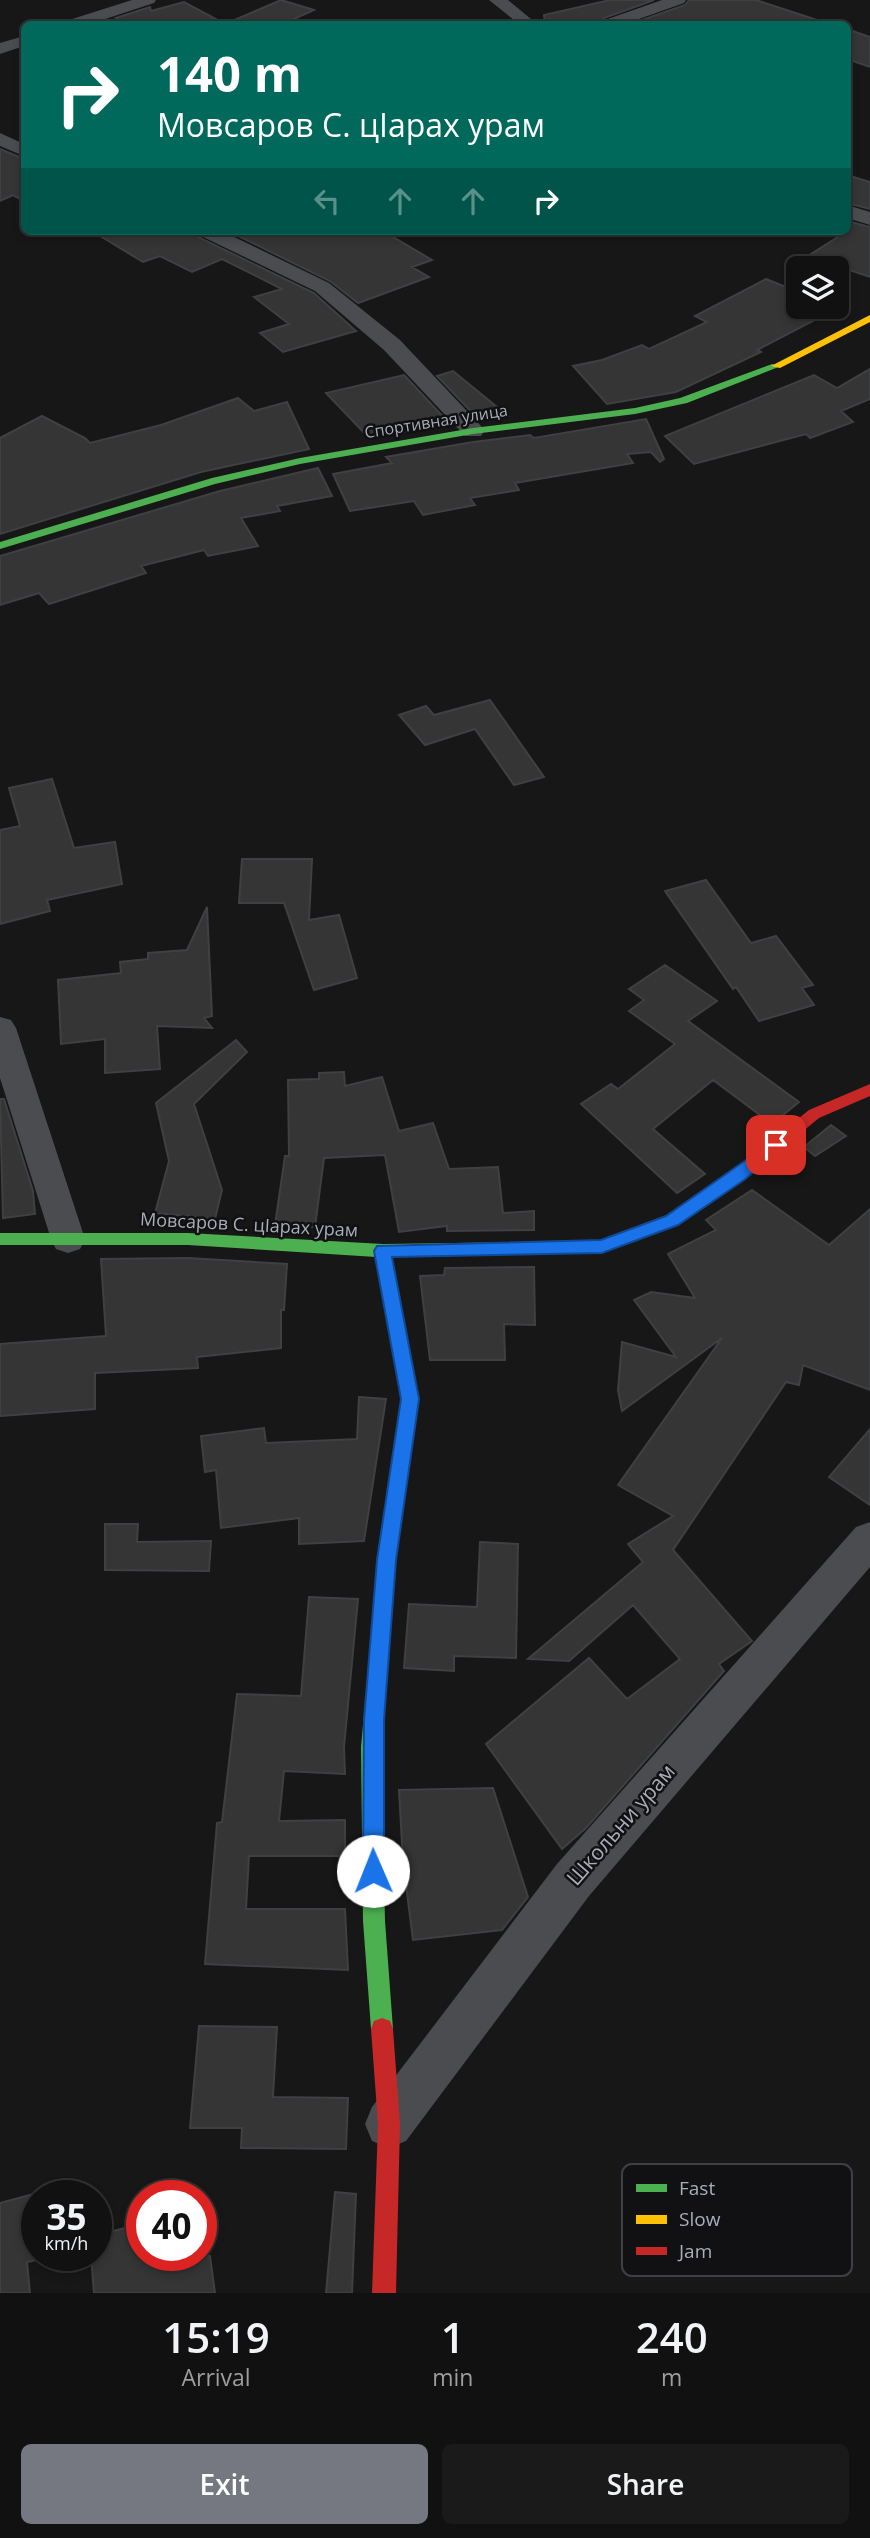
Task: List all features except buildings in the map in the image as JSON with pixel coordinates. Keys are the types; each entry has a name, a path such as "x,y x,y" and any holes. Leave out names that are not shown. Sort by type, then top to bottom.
{"street":[{"path":"84,21 148,0"},
{"path":"497,0 525,21"},
{"path":"619,21 678,0"},
{"path":"0,49 21,42"},
{"path":"0,139 21,150"},
{"path":"851,212 870,219"},
{"path":"214,235 322,287 392,345 473,431"},
{"name":"Спортивная улица","path":"0,546 212,481 300,461 473,431 635,411 683,401 763,373 870,318"},
{"path":"0,1028 68,1239"},
{"name":"Мовсаров С. цIарах урам","path":"0,1239 188,1239 383,1251 602,1247 672,1220 738,1175 814,1114 870,1090"},
{"path":"383,1251 410,1399 387,1560 372,1747 374,1921 389,2124 384,2293"},
{"name":"Школьни урам","path":"389,2124 573,1880 870,1539"}],"traffic: fast":[{"path":"0,546 212,481 300,461 473,431 635,411 683,401 776,366"},
{"path":"0,1239 188,1239 383,1251 524,1248"},
{"path":"382,2029 374,1921 371,1747 387,1560 410,1399 383,1251"}],"traffic: slow":[{"path":"776,366 870,318"}],"traffic: jam":[{"path":"524,1248 602,1247 672,1220 739,1175 814,1114 870,1090"},
{"path":"382,2029 389,2124 384,2293"}],"route":[{"path":"373,1871 374,1720 387,1560 410,1399 383,1251 602,1247 672,1220 738,1175 776,1145"}]}
